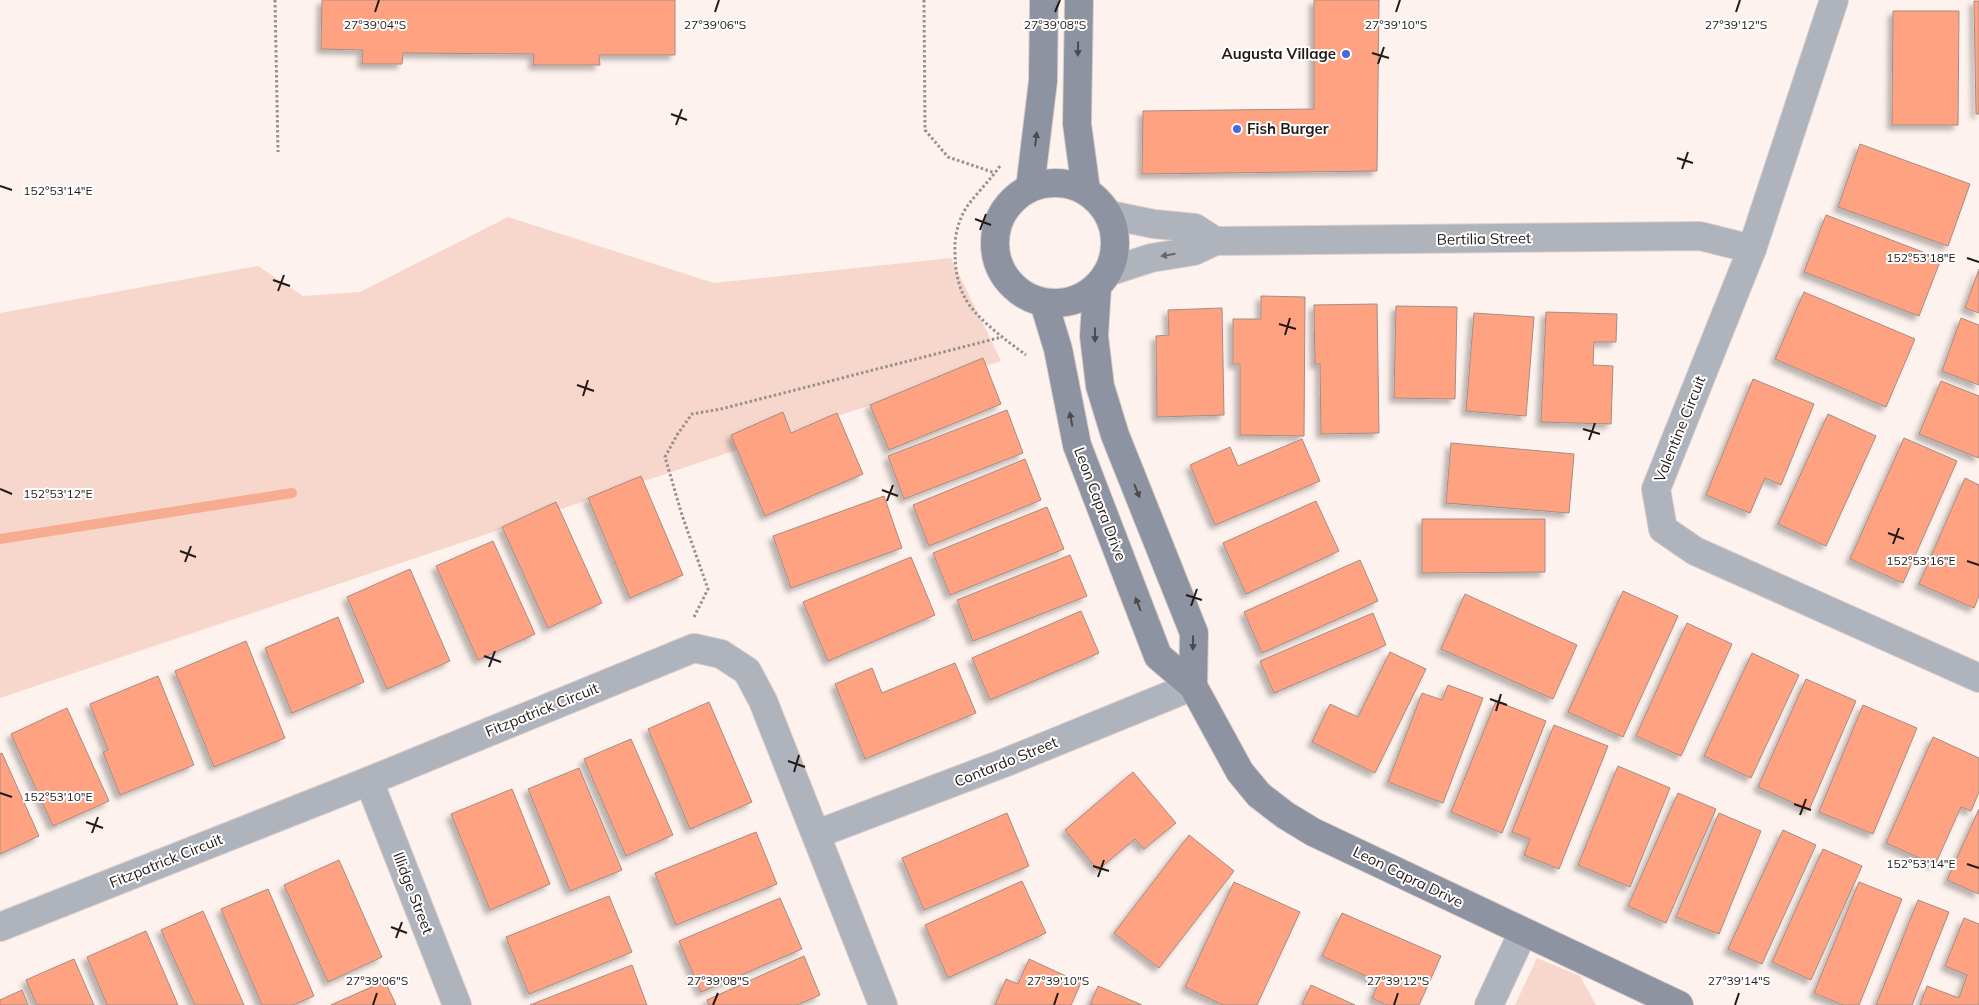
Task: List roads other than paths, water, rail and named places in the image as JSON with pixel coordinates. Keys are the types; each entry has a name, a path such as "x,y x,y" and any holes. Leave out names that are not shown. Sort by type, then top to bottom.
{"street":[{"path":"1030,188 1043,81 1044,0"},
{"path":"1079,0 1077,124 1086,190"},
{"name":"Valentine Circuit","path":"1834,0 1752,250 1656,489 1663,529 1695,551 1979,678"},
{"path":"1049,183 1068,183 1086,190 1101,202 1110,215 1116,236 1115,254 1103,279 1082,298 1063,304 1044,303 1026,297 1012,286 1001,270 996,253 995,234 1001,217 1008,205 1018,195 1030,188 1049,183"},
{"path":"1110,215 1154,224 1195,228 1215,241"},
{"name":"Bertilia Street","path":"1103,279 1151,258 1194,251 1215,241 1700,236 1752,250"},
{"name":"Leon Capra Drive","path":"1103,279 1094,336 1100,386 1115,435 1194,634 1193,686"},
{"name":"Leon Capra Drive","path":"1044,303 1058,349 1076,445 1158,656 1193,686 1240,772 1259,795 1285,815 1313,832 1678,1005"},
{"name":"Fitzpatrick Circuit","path":"0,927 369,781 694,648 721,654 747,671 763,701 817,834"},
{"name":"Contardo Street","path":"817,834 1004,763 1193,686"},
{"name":"Illidge Street","path":"369,781 457,1005"},
{"path":"817,834 883,1005"},
{"path":"1489,1005 1523,932"}],"waterway":[{"path":"0,539 292,493"}],"place":[{"name":"Augusta Village","path":"1346,54"},
{"name":"Fish Burger","path":"1237,129"}]}
